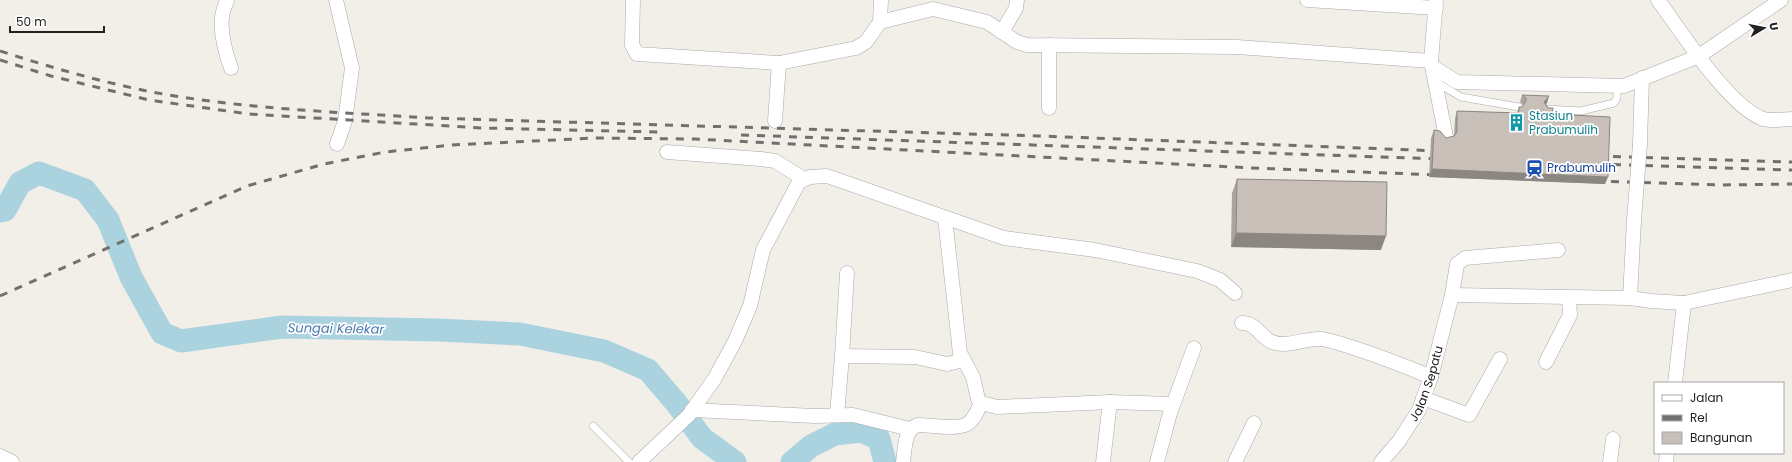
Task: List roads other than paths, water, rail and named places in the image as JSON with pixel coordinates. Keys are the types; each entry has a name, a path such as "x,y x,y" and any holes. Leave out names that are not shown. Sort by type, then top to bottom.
{"street":[{"path":"227,0 222,17 222,24 227,56 232,68"},
{"path":"336,0 352,68 345,121 337,144"},
{"path":"634,0 632,45 637,54 779,62 856,48 866,42 880,22 881,0"},
{"path":"1002,32 1016,8 1017,0"},
{"path":"1307,0 1436,4 1432,64 1446,137"},
{"path":"1658,0 1699,56 1736,101 1762,119 1792,119"},
{"path":"880,22 933,8 987,22 1017,42 1027,45 1238,47 1432,64 1457,82 1618,87 1699,56 1781,0"},
{"path":"1049,45 1049,108"},
{"path":"775,121 779,62"},
{"path":"1630,298 1640,144 1642,78"},
{"path":"667,152 761,158 775,161 804,179"},
{"path":"639,462 691,413 715,378 735,341 750,306 763,250 799,182 818,175 826,176 1004,238 1095,250 1197,271 1220,280 1234,293"},
{"path":"945,218 960,353 972,373 978,399 981,403 997,407 1110,402 1173,404"},
{"name":"Jalan Sepatu","path":"1381,462 1415,416 1423,398 1431,377 1452,295 1457,264 1465,258 1558,250"},
{"path":"837,416 847,273"},
{"path":"1452,295 1630,298 1651,302 1684,303 1792,280"},
{"path":"1546,362 1570,315 1569,298"},
{"path":"1675,382 1684,303"},
{"path":"1242,323 1256,326 1267,339 1272,342 1284,344 1320,339 1330,341 1388,358 1431,377"},
{"path":"1162,460 1173,404 1194,348"},
{"path":"842,356 915,357 947,364 964,360"},
{"path":"1423,398 1469,415 1500,359"},
{"path":"1103,462 1110,402"},
{"path":"691,413 853,415 910,429 918,425 957,426 967,424 976,414 981,403"},
{"path":"1235,462 1254,423"},
{"path":"903,462 910,429"},
{"path":"1610,462 1613,439"},
{"path":"0,456 12,462"}],"lane":[{"path":"1436,82 1461,97 1519,107"},
{"path":"1546,109 1580,111 1614,103 1617,98 1618,87"},
{"path":"592,426 629,462"}],"waterway":[{"name":"Sungai Kelekar","path":"0,211 5,210 20,183 39,173 85,190 108,220 131,277 162,333 181,341 282,327 439,330 520,334 604,351 648,370 677,404 702,438 735,462"},
{"name":"Sungai Kelekar","path":"792,462 811,446 835,434 861,431 879,439 885,462"}],"railway":[{"path":"0,51 76,74 152,92 186,98 255,106 325,112 429,118 1039,136 1441,151"},
{"path":"0,60 51,76 149,100 249,114 482,128 659,132"},
{"path":"741,135 1441,159"},
{"path":"0,296 247,186 324,164 385,152 452,145 595,138 695,139 1252,168 1441,175"},
{"path":"1597,156 1792,162"},
{"path":"1597,164 1792,170"},
{"path":"1595,181 1721,185 1792,184"}],"place":[{"name":"Stasiun Prabumulih","path":"1516,123"},
{"name":"Prabumulih","path":"1534,168"}]}
